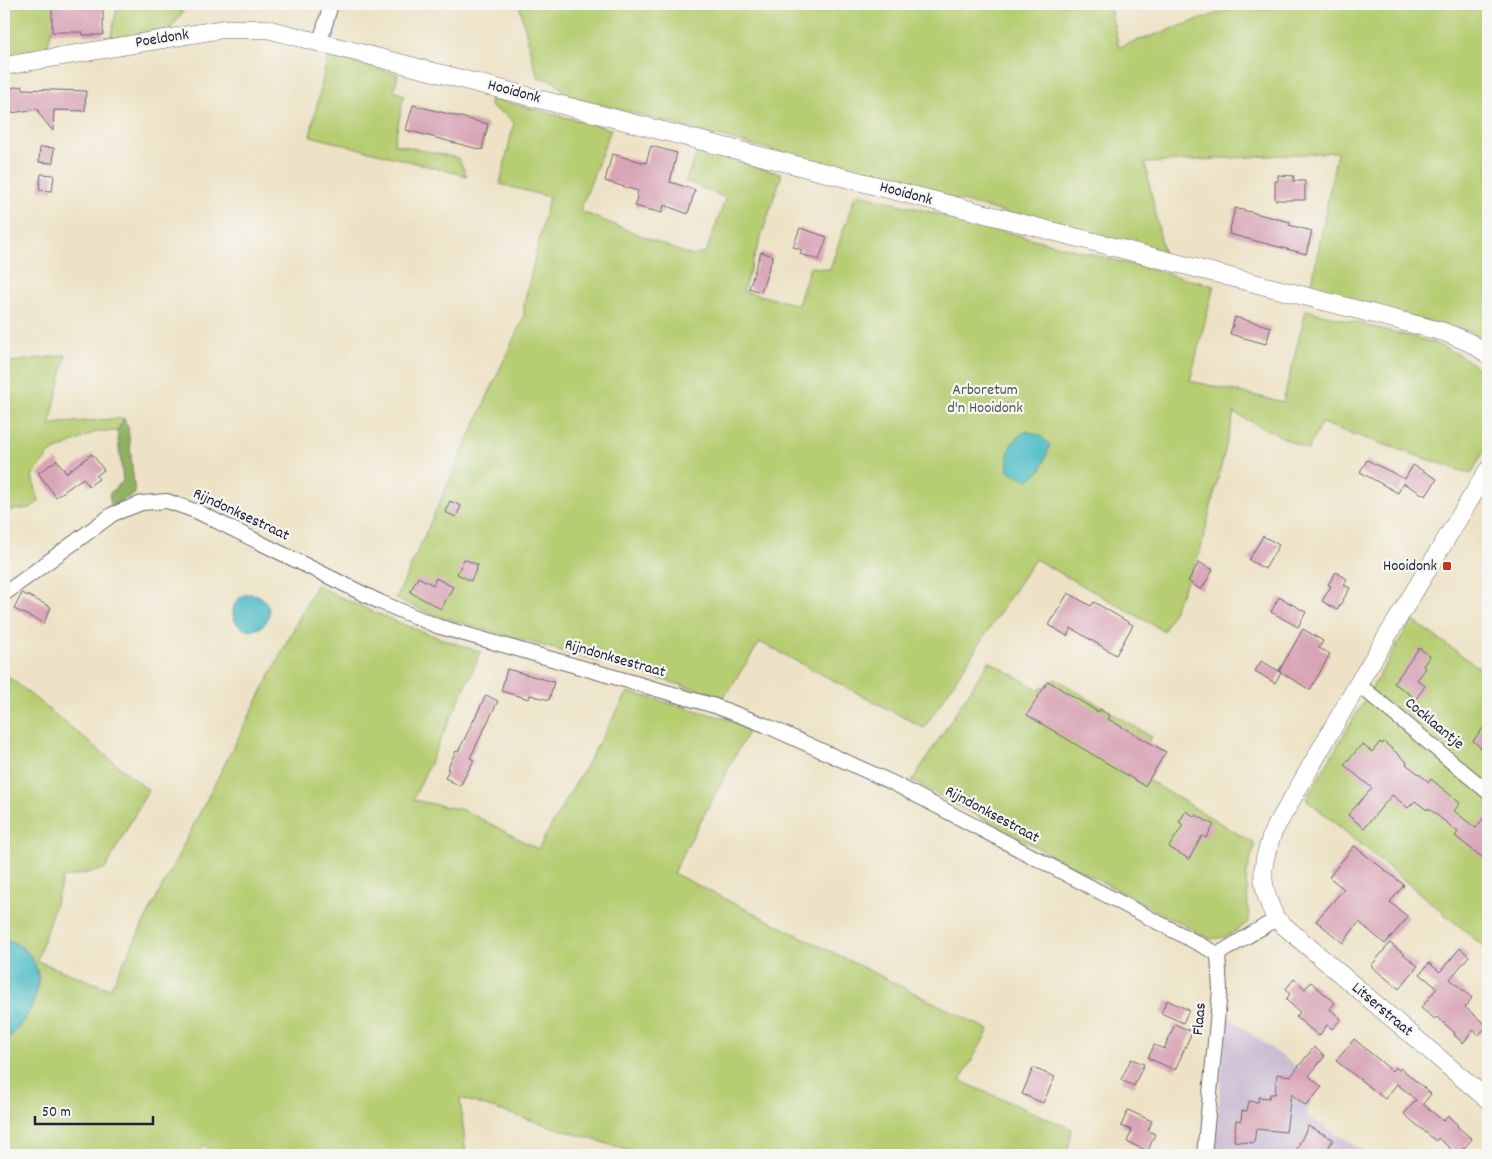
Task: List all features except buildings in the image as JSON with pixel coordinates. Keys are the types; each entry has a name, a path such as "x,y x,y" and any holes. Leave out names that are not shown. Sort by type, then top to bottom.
{"street":[{"path":"320,42 331,4"},
{"name":"Poeldonk","path":"4,66 223,29 266,29 320,42"},
{"name":"Hooidonk","path":"320,42 1444,332 1483,350 1488,356"},
{"path":"1218,954 1276,919 1266,899 1263,879 1265,855 1273,832 1358,684 1488,470"},
{"name":"Rijndonksestraat","path":"4,594 113,514 142,503 167,501 198,512 380,602 437,626 715,706 766,725 893,783 1218,954"},
{"name":"Cocklaantje","path":"1358,684 1488,792"},
{"name":"Litserstraat","path":"1276,919 1488,1100"},
{"name":"Flaas","path":"1204,1155 1220,991 1218,954"}],"shaded area":[{"path":"1228,1017 1319,1083 1305,1115 1370,1155 1213,1155"}],"green space":[{"path":"4,4 59,4 46,51 4,57"},
{"path":"118,4 188,4 168,33 110,40"},
{"path":"519,4 1109,4 1119,47 1245,4 1488,4 1488,340 1467,331 1310,293 1337,152 1145,163 1164,255 565,95 555,82 539,78 534,66"},
{"path":"328,56 398,74 394,91 404,95 394,144 458,158 467,176 310,136"},
{"name":"Arboretum d'n Hooidonk","path":"491,98 611,129 580,211 692,256 706,252 726,198 685,181 698,151 782,174 743,291 798,305 810,267 830,269 856,193 1214,286 1190,381 1283,402 1306,310 1432,342 1460,355 1482,371 1488,385 1488,444 1471,474 1321,423 1308,450 1234,413 1200,552 1164,631 1035,559 924,728 760,642 724,697 434,615 396,599 524,316 524,304 549,197 500,184 514,123 507,116 490,106"},
{"path":"66,355 50,424 124,419 117,431 96,432 50,453 32,476 39,501 30,508 4,511 4,363"},
{"path":"124,419 128,427 135,494 111,506 109,494 123,481 117,431"},
{"path":"316,585 397,622 481,652 413,800 464,810 538,849 628,692 724,718 750,728 673,873 989,1030 960,1081 1072,1129 1067,1155 643,1155 460,1098 466,1155 214,1155 205,1145 193,1155 4,1155 4,1042 28,1012 35,998 39,978 11,941 4,938 4,673 148,790 105,869 63,878 37,961 110,989"},
{"path":"1412,620 1488,674 1488,950 1306,799"},
{"path":"989,661 1039,690 1056,679 1152,737 1130,769 1255,844 1246,875 1249,922 1226,937 1210,939 912,781"}],"water":[{"path":"1027,431 1041,436 1050,445 1041,470 1028,480 1008,471 1010,447 1021,434"},
{"path":"251,594 258,595 264,599 268,605 268,619 264,625 258,629 251,630 244,629 238,625 234,619 233,612 234,605 238,599 244,595"},
{"path":"4,938 21,947 32,959 37,972 37,987 33,1002 26,1016 4,1042"}],"place":[{"name":"Hooidonk","path":"1447,566"}]}
